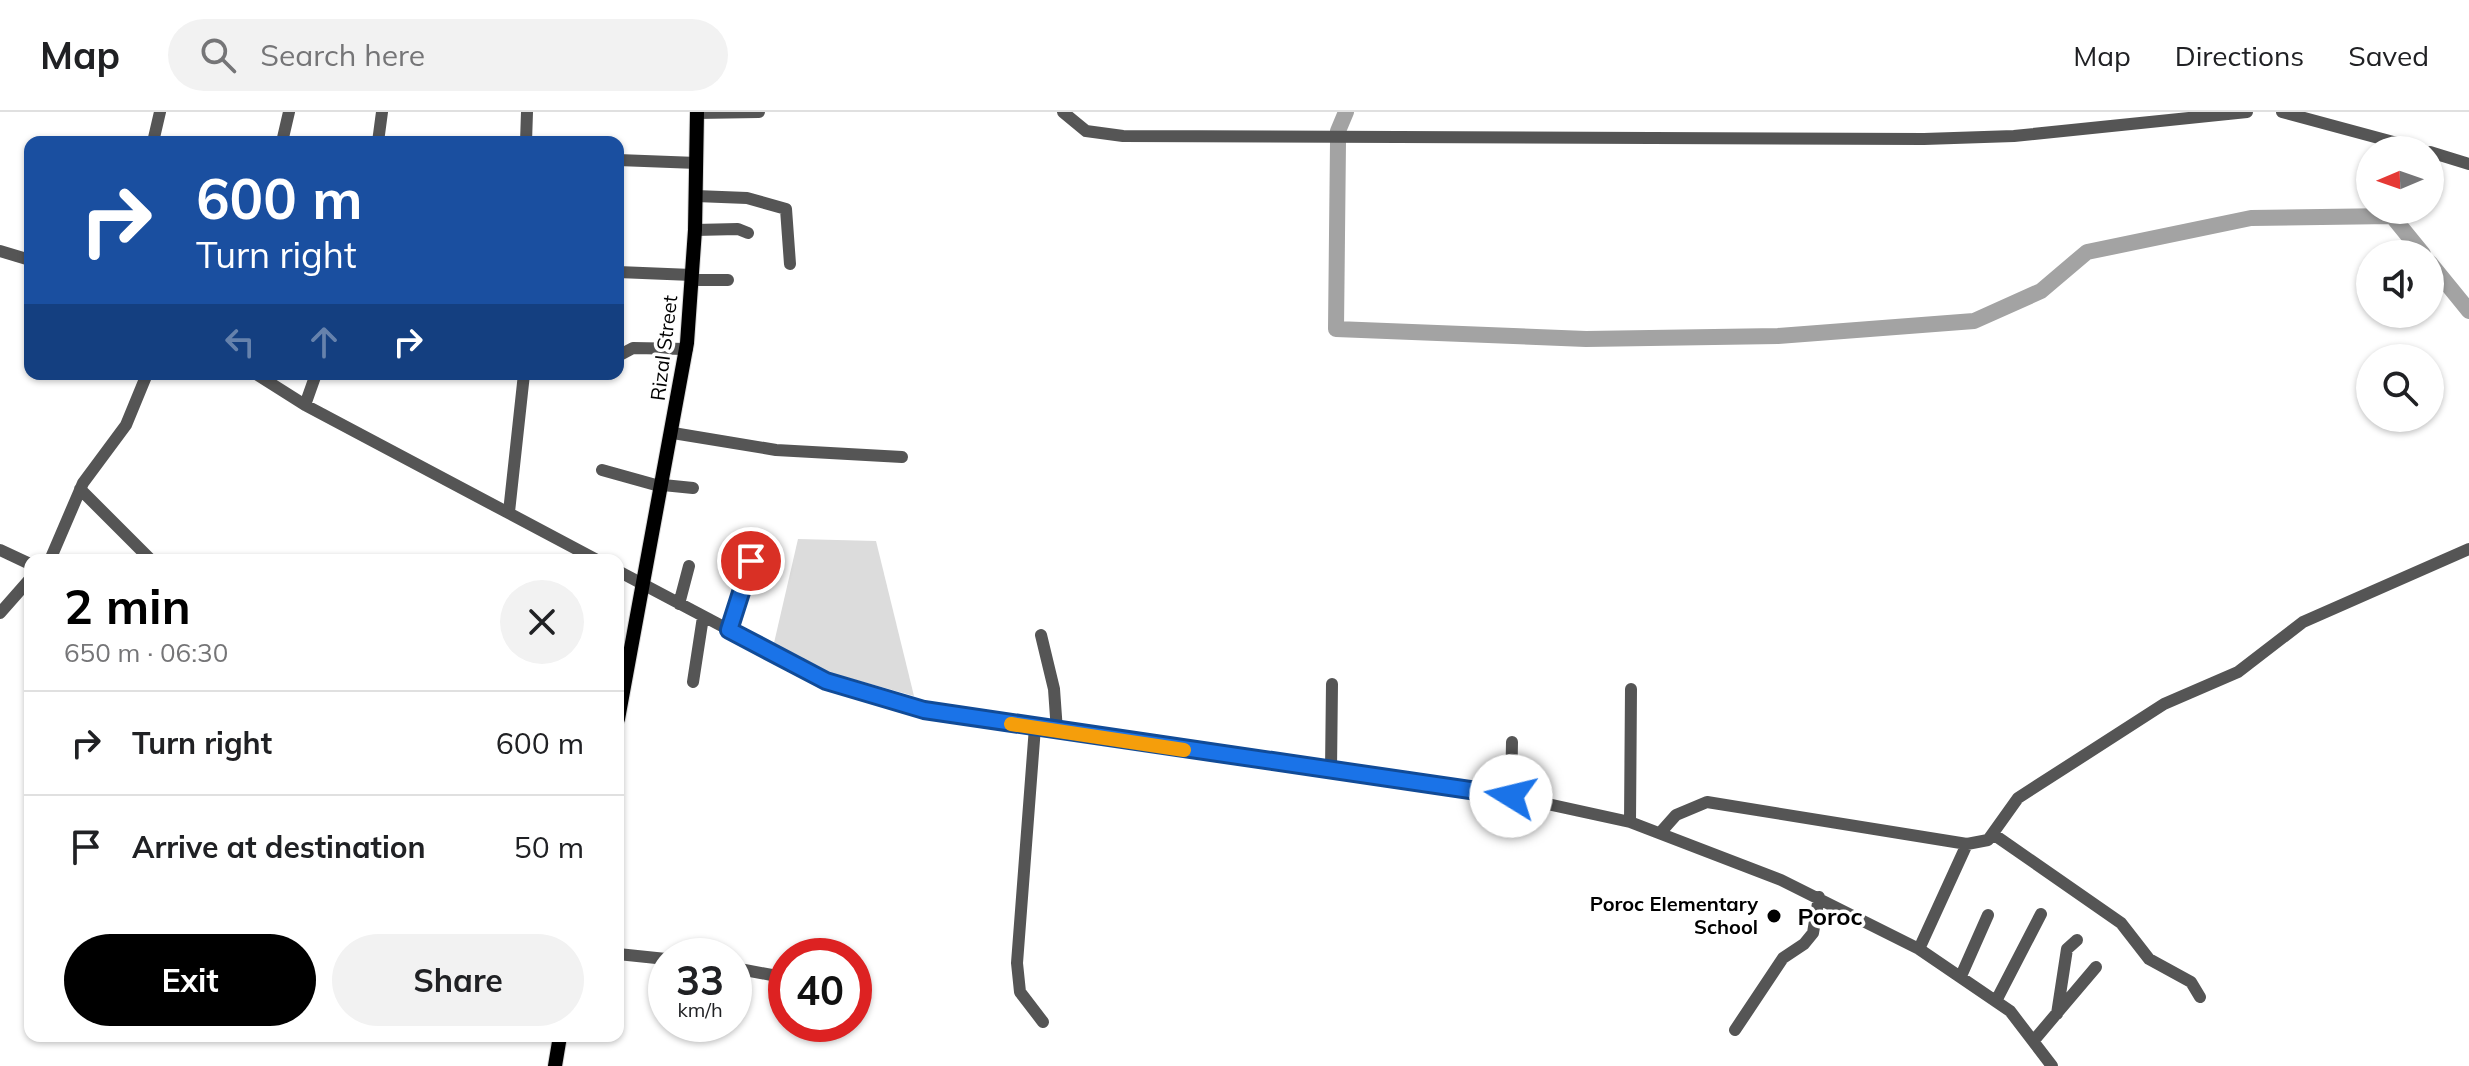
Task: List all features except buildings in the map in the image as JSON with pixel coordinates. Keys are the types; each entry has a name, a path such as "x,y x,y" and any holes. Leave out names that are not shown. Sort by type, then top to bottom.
{"main road":[{"name":"Rizal Street","path":"624,687 687,349 695,230 697,112"},
{"path":"555,1066 559,1042"}],"street":[{"path":"154,136 160,112"},
{"path":"283,136 289,112"},
{"path":"379,136 382,112"},
{"path":"526,136 527,112"},
{"path":"697,112 759,112"},
{"path":"1063,112 1086,131 1123,136 1629,135 1790,139 2014,136 2247,112"},
{"path":"2282,112 2371,136"},
{"path":"2444,156 2469,164"},
{"path":"624,160 697,163"},
{"path":"696,196 747,198 786,209 790,264"},
{"path":"695,230 738,229 748,233"},
{"path":"0,251 24,258"},
{"path":"624,272 728,280"},
{"path":"624,353 633,348 687,349"},
{"path":"53,554 80,489 126,425 145,380"},
{"path":"265,380 305,405 586,554"},
{"path":"305,405 314,380"},
{"path":"509,512 523,380"},
{"path":"673,433 776,450 902,457"},
{"path":"602,470 663,486 693,488"},
{"path":"80,489 145,554"},
{"path":"1660,833 1676,815 1707,802 1967,844 1982,842 1993,834 2018,798 2164,704 2238,672 2303,622 2469,549"},
{"path":"0,550 24,561"},
{"path":"729,630 751,561"},
{"path":"679,604 689,566"},
{"path":"624,574 826,681 895,703 1057,731 1511,796 1630,822 1819,897 1919,949 1996,1001 2035,1039 2052,1066"},
{"path":"0,613 24,586"},
{"path":"693,682 703,617"},
{"path":"1041,635 1054,689 1057,731"},
{"path":"1331,770 1332,684"},
{"path":"1630,822 1631,689"},
{"path":"1035,727 1017,963 1020,992 1043,1022"},
{"path":"1511,796 1512,742"},
{"path":"1993,834 2121,923 2149,959 2191,982 2200,997"},
{"path":"1919,949 1967,844"},
{"path":"1735,1030 1783,958 1804,944 1813,933 1819,897"},
{"path":"1996,1001 2041,914"},
{"path":"1961,976 1988,915"},
{"path":"2057,1014 2067,949 2077,940"},
{"path":"624,955 648,957"},
{"path":"2035,1039 2096,967"}],"shaded area":[{"path":"798,539 876,541 914,696 831,673 774,643"}],"waterway":[{"path":"1338,131 1346,112"},
{"path":"1338,142 1336,329 1586,339 1778,336 1974,321 2041,291 2087,252 2251,218 2392,216 2412,240"},
{"path":"2444,280 2469,311"}],"slow traffic":[{"path":"1011,724 1184,750"}],"place":[{"name":"Poroc Elementary School","path":"1774,916"}],"district":[{"name":"Poroc","path":"1830,917"}],"route":[{"path":"751,561 729,630 826,681 895,703 1175,749 1511,796"}]}
